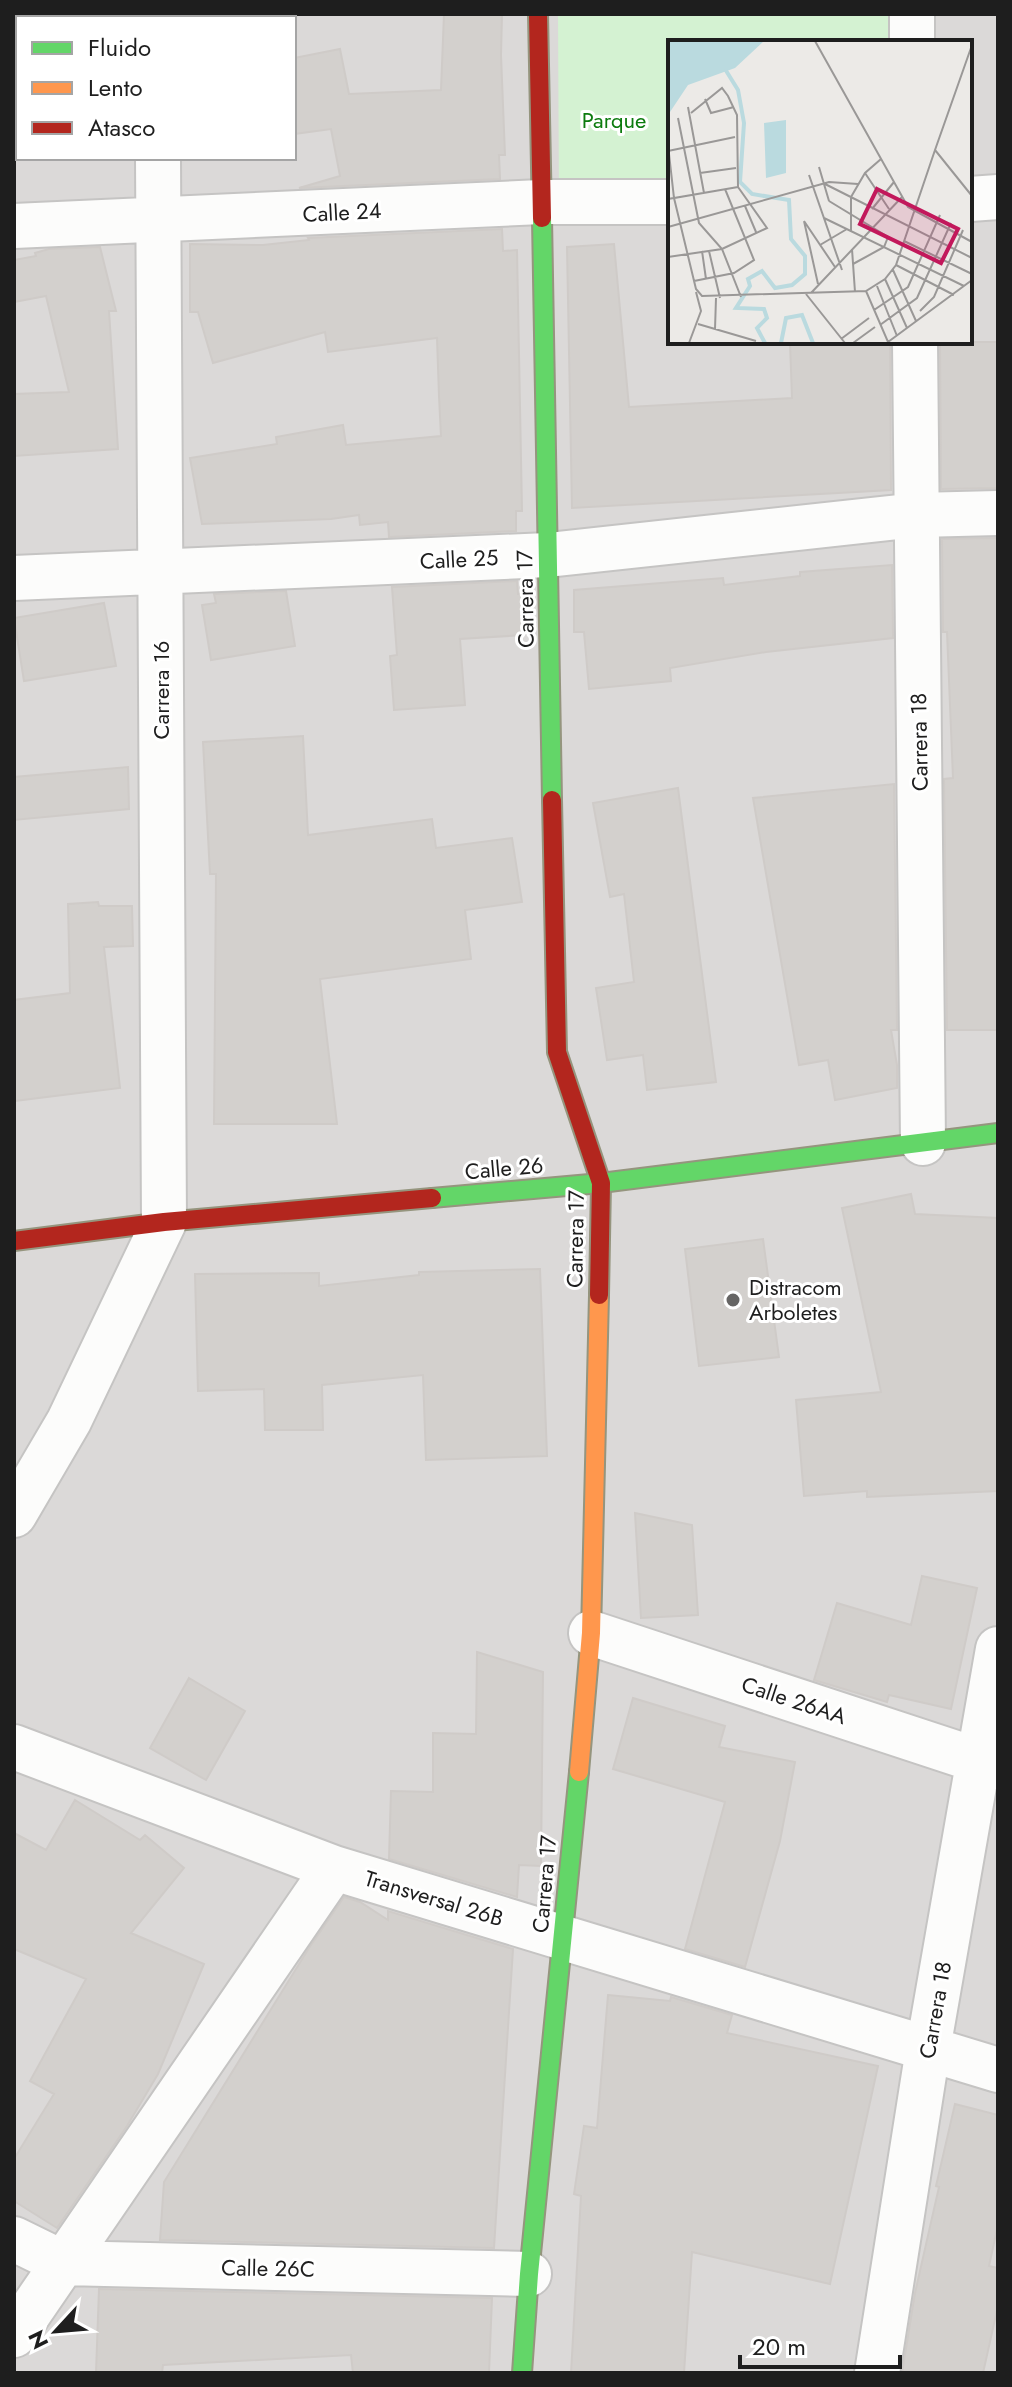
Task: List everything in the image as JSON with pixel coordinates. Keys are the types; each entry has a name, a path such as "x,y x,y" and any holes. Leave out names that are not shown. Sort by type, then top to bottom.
{"street":[{"name":"Carrera 17","path":"522,2373 591,1633 601,1183 557,1052 538,14"},
{"path":"912,14 912,40"},
{"name":"Carrera 16","path":"158,160 164,1222"},
{"path":"972,199 998,197"},
{"name":"Calle 24","path":"14,226 541,202 668,202"},
{"name":"Carrera 18","path":"915,344 923,1143"},
{"name":"Calle 25","path":"14,578 548,555 917,515 998,513"},
{"name":"Calle 26","path":"14,1241 164,1222 601,1183 998,1133"},
{"path":"14,1515 69,1421 164,1222"},
{"name":"Calle 26AA","path":"591,1633 988,1764"},
{"name":"Carrera 18","path":"877,2373 928,2049 988,1764 998,1649"},
{"name":"Transversal 26B","path":"14,1747 334,1868 998,2070"},
{"path":"14,2335 334,1868"},
{"name":"Calle 26C","path":"14,2239 63,2263 529,2274"}],"shaded area":[{"path":"14,14 998,14 998,2373 14,2373"}],"green space":[{"name":"Parque","path":"558,14 897,14 897,40 668,40 668,197 559,201"}],"building":[{"path":"444,14 502,14 505,155 499,155 500,179 299,188 340,176 331,129 296,134 296,58 340,49 349,94 441,90"},
{"path":"502,229 503,251 517,250 522,511 516,511 516,531 389,537 388,522 360,525 359,515 202,524 190,458 277,444 276,437 343,425 346,445 441,436 437,338 328,352 325,332 213,363 198,312 190,312 190,244 263,245 308,238"},
{"path":"614,244 629,407 792,398 790,344 890,344 891,490 572,508 567,247"},
{"path":"100,247 116,311 109,311 118,449 14,456 14,394 69,392 46,296 14,302 14,260 36,256 35,253 49,249"},
{"path":"998,342 998,488 941,489 940,344"},
{"path":"998,538 998,1030 947,1030 944,779 953,778 947,632 943,632 942,539"},
{"path":"892,565 893,638 766,652 670,668 671,681 589,689 584,632 574,632 574,590 723,578 724,585 800,576 800,572"},
{"path":"517,581 518,594 524,594 524,635 460,639 465,705 394,710 390,656 397,655 392,587"},
{"path":"286,591 295,646 211,660 202,605 216,603 214,594"},
{"path":"104,603 116,666 24,681 14,618"},
{"path":"303,736 308,835 432,819 436,848 512,838 522,902 465,910 471,959 320,979 337,1124 214,1124 216,874 210,874 203,742"},
{"path":"128,767 129,809 14,820 14,777"},
{"path":"894,784 897,1030 891,1030 897,1088 835,1100 828,1060 799,1065 753,798"},
{"path":"678,788 716,1082 647,1090 643,1055 607,1060 596,988 634,982 624,894 610,897 593,803"},
{"path":"98,902 99,906 132,906 133,946 104,947 120,1088 14,1101 14,1000 70,993 68,904"},
{"path":"911,1194 915,1214 998,1218 998,1491 867,1497 867,1491 804,1496 796,1400 881,1392 842,1208"},
{"path":"763,1239 779,1357 699,1366 685,1249"},
{"path":"540,1269 547,1456 426,1460 423,1375 322,1385 323,1430 265,1430 264,1389 198,1391 195,1274 319,1273 319,1286 419,1275 419,1272"},
{"path":"635,1513 692,1525 698,1615 641,1618"},
{"path":"922,1576 977,1588 951,1709 889,1695 887,1702 814,1680 837,1603 911,1625"},
{"path":"477,1652 543,1672 541,1866 519,1865 517,1897 389,1859 391,1791 433,1792 433,1733 476,1734"},
{"path":"189,1678 245,1711 206,1780 150,1748"},
{"path":"633,1698 725,1726 719,1747 795,1762 780,1841 745,1967 685,1949 725,1802 613,1769"},
{"path":"75,1800 140,1840 145,1835 184,1868 131,1933 204,1964 158,2074 127,2126 57,2228 14,2201 14,2159 54,2094 30,2081 86,1979 14,1949 14,1833 46,1850"},
{"path":"344,1897 360,1902 388,1920 388,1911 513,1949 494,2248 160,2240 164,2182"},
{"path":"608,1995 670,2001 671,1997 732,2015 727,2033 878,2066 830,2284 692,2252 684,2373 571,2373 581,2196 574,2194 584,2126 597,2128"},
{"path":"955,2104 998,2115 998,2225 989,2266 998,2268 998,2306 983,2373 902,2373 915,2293 939,2187 936,2186"},
{"path":"99,2289 492,2298 489,2373 353,2373 351,2355 163,2365 162,2373 96,2373"}],"traffic: fast":[{"path":"542,218 552,800"},
{"path":"432,1198 601,1183 998,1133"},
{"path":"522,2373 579,1772"}],"traffic: slow":[{"path":"579,1772 591,1633 599,1295"}],"traffic: jam":[{"path":"538,14 542,218"},
{"path":"552,800 557,1052 601,1183 599,1295"},
{"path":"14,1241 164,1222 432,1198"}],"place":[{"name":"Distracom Arboletes","path":"733,1300"}]}
